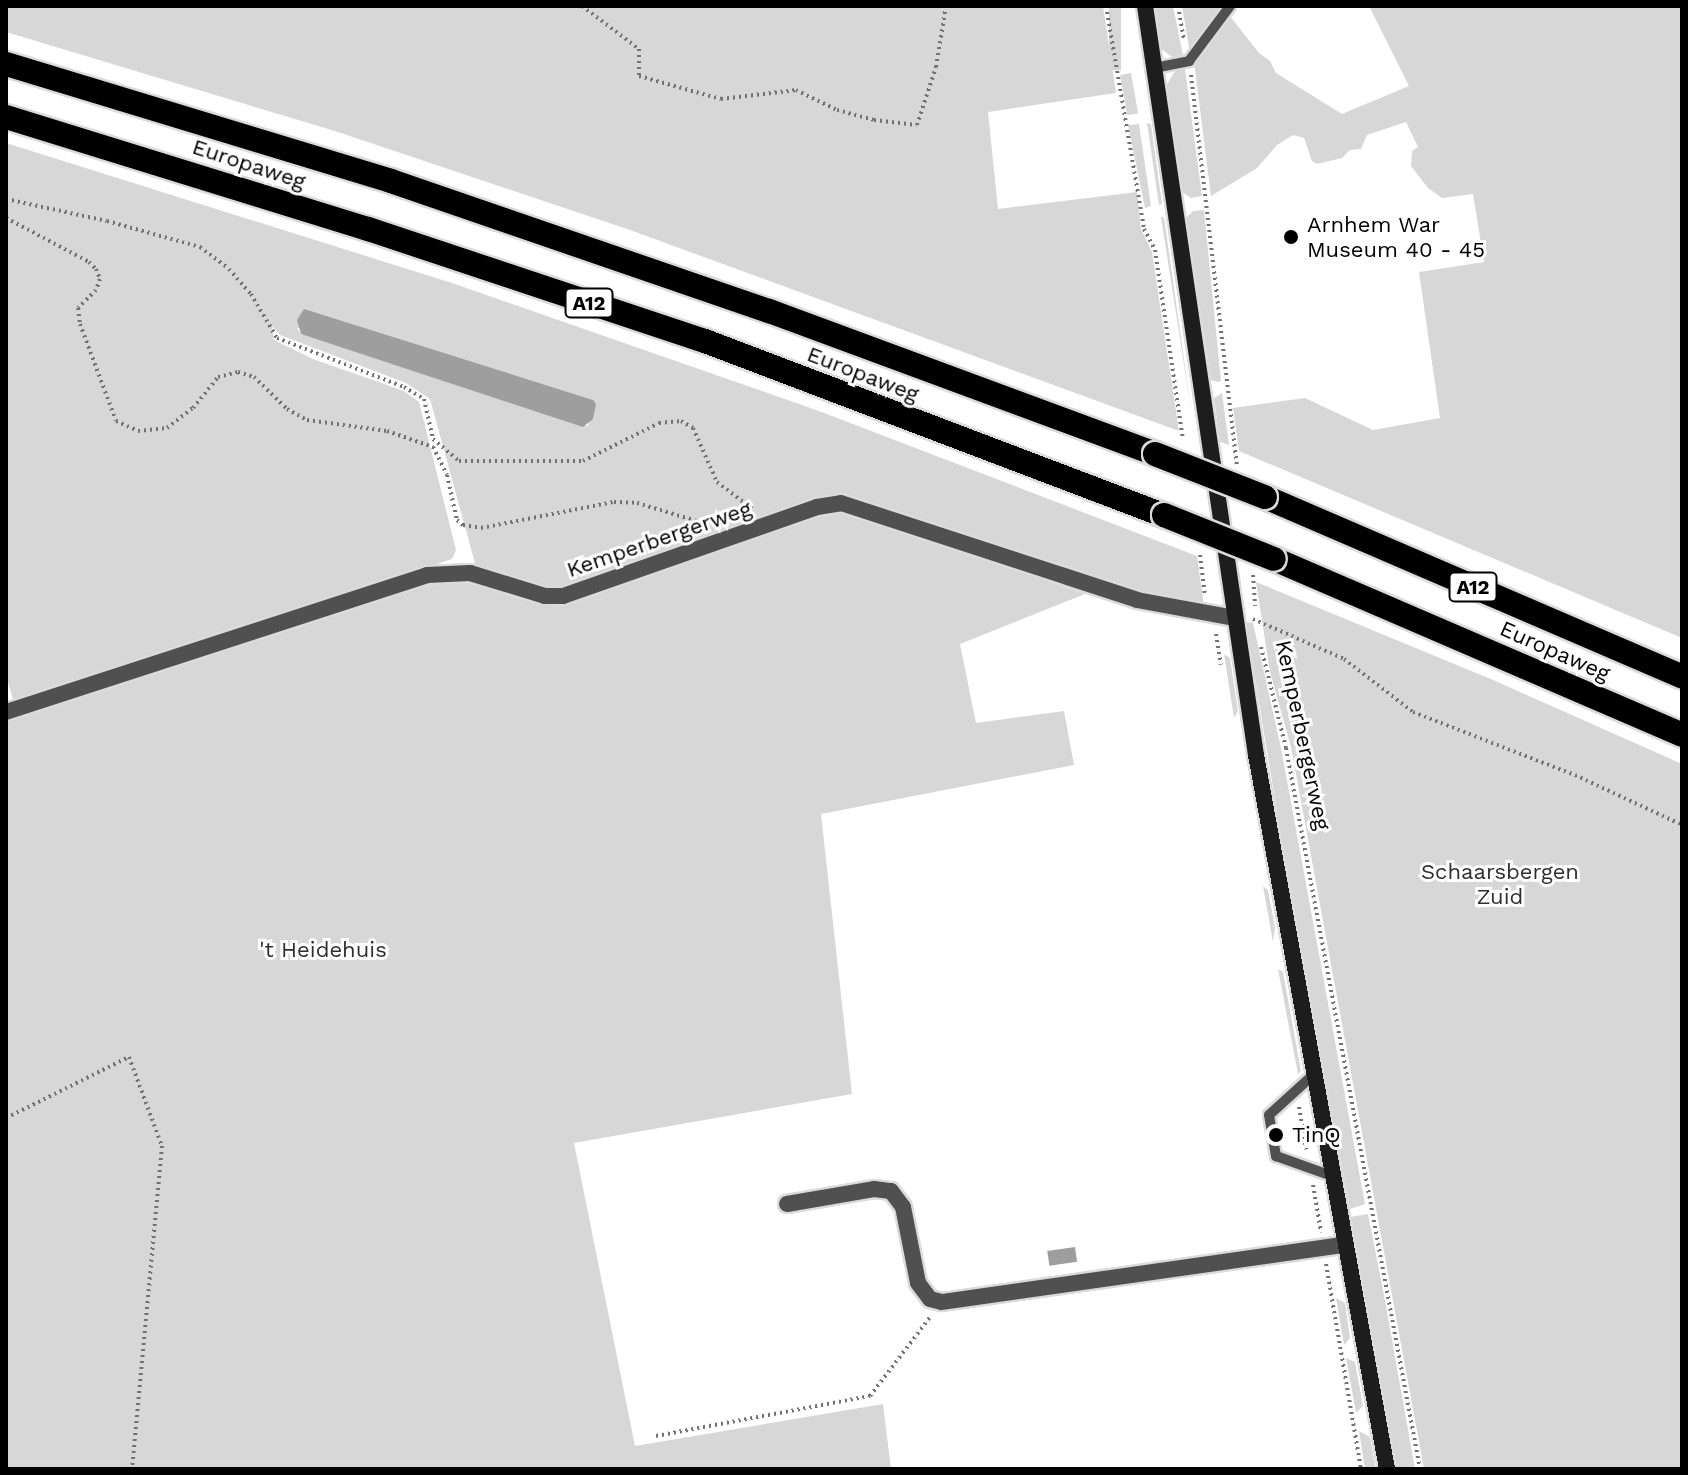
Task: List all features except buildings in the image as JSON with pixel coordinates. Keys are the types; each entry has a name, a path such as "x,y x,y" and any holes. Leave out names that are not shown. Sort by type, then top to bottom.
{"highway":[{"name":"Europaweg","path":"6,64 406,186 769,311 1265,497 1682,677"},
{"name":"Europaweg","path":"6,117 339,219 705,341 1274,559 1682,735"}],"main road":[{"name":"Kemperbergerweg","path":"1145,6 1235,618 1313,1075 1387,1469"}],"street":[{"name":"Kemperbergerweg","path":"6,712 427,575 470,573 545,596 563,596 817,507 841,503 858,506 1137,600 1235,618"},
{"path":"787,1204 874,1189 891,1191 903,1207 918,1283 930,1299 942,1302 1345,1245"}],"lane":[{"path":"1154,68 1189,61 1230,6"},
{"path":"1313,1075 1269,1115 1276,1156 1332,1176"}],"path":[{"path":"582,6 639,49 639,76 721,99 796,90 862,117 917,125 936,67 946,6"},
{"path":"1106,6 1144,229 1155,250 1184,446"},
{"path":"1178,6 1189,61 1237,466"},
{"path":"6,199 200,247 229,269 251,294 277,338 404,387 424,399 433,439 459,461 583,461 659,423 681,421 693,428 717,482 758,513 784,519"},
{"path":"6,218 89,262 96,269 100,279 96,290 78,308 80,324 116,421 138,431 167,428 193,408 218,377 238,372 254,377 287,409 307,420 387,431 433,447 447,475 457,520 463,525 481,528 614,502 637,503 722,528 756,528"},
{"path":"1198,540 1208,613"},
{"name":"Kemperbergerweg","path":"1253,572 1256,619 1286,748 1420,1469"},
{"path":"1256,619 1344,659 1413,712 1575,775 1682,825"},
{"path":"6,1118 129,1057 162,1146 132,1469"},
{"path":"656,1436 870,1396 942,1302"}],"green space":[{"path":"6,6 1103,6 1116,93 988,112 998,209 1137,192 1141,229 1152,252 1179,431 630,230 335,131 6,32"},
{"path":"1109,6 1121,6 1121,70 1109,70"},
{"path":"1155,6 1173,6 1183,55 1172,57 1161,49"},
{"path":"1182,6 1225,6 1190,53"},
{"path":"1369,6 1682,6 1682,638 1239,451 1233,408 1305,398 1373,430 1440,418 1419,272 1484,262 1473,194 1442,198 1428,188 1411,166 1412,151 1418,147 1406,122 1367,135 1361,149 1350,150 1342,158 1317,164 1312,161 1304,138 1293,135 1277,145 1257,168 1211,196 1194,62 1229,15 1259,53 1270,61 1276,73 1342,114 1409,86"},
{"path":"1185,69 1202,196 1191,198 1182,192 1166,86 1175,71"},
{"path":"1131,73 1138,113 1127,115 1120,75"},
{"path":"1147,123 1151,124 1162,204 1159,205"},
{"path":"1139,124 1151,206 1145,208 1128,125"},
{"path":"6,143 452,283 819,411 1197,556 1204,605 1140,593 860,502 564,590 545,590 476,567 430,399 406,383 280,335 272,326 274,340 313,359 404,391 419,402 456,550 452,559 19,703 13,700 6,675","holes":["297,328 487,368 593,400 588,426 301,334"]},
{"path":"1204,210 1221,381 1218,382 1211,380 1186,218 1193,211"},
{"path":"1161,217 1164,217 1192,416"},
{"path":"1222,393 1229,445 1220,442 1214,398"},
{"name":"'t Heidehuis","path":"842,509 1046,575 1044,580 1085,594 960,644 976,723 1064,711 1074,765 821,814 852,1094 574,1143 635,1446 883,1404 891,1469 6,1469 6,716 430,581 470,579 546,603 818,513"},
{"name":"Schaarsbergen Zuid","path":"1256,582 1493,680 1682,764 1682,1469 1424,1469 1291,747 1270,672"},
{"path":"1246,622 1253,623 1281,748 1365,1204 1350,1209 1286,868"},
{"path":"1224,654 1230,658 1238,711 1234,718"},
{"path":"1263,886 1268,890 1275,928 1273,942"},
{"path":"1278,969 1283,972 1301,1071 1298,1074"},
{"path":"1368,1214 1415,1469 1397,1469 1350,1217"},
{"path":"1336,1298 1345,1303 1350,1338 1344,1345"},
{"path":"1346,1358 1355,1362 1363,1406 1356,1413"},
{"path":"1359,1431 1370,1437 1376,1469 1365,1469"}],"shaded area":[{"path":"304,309 593,400 596,404 593,419 583,427 301,334 297,320"},
{"path":"1075,1247 1077,1262 1049,1266 1047,1251"}],"place":[{"name":"Arnhem War Museum 40 - 45","path":"1291,237"},
{"name":"TinQ","path":"1276,1135"}]}
